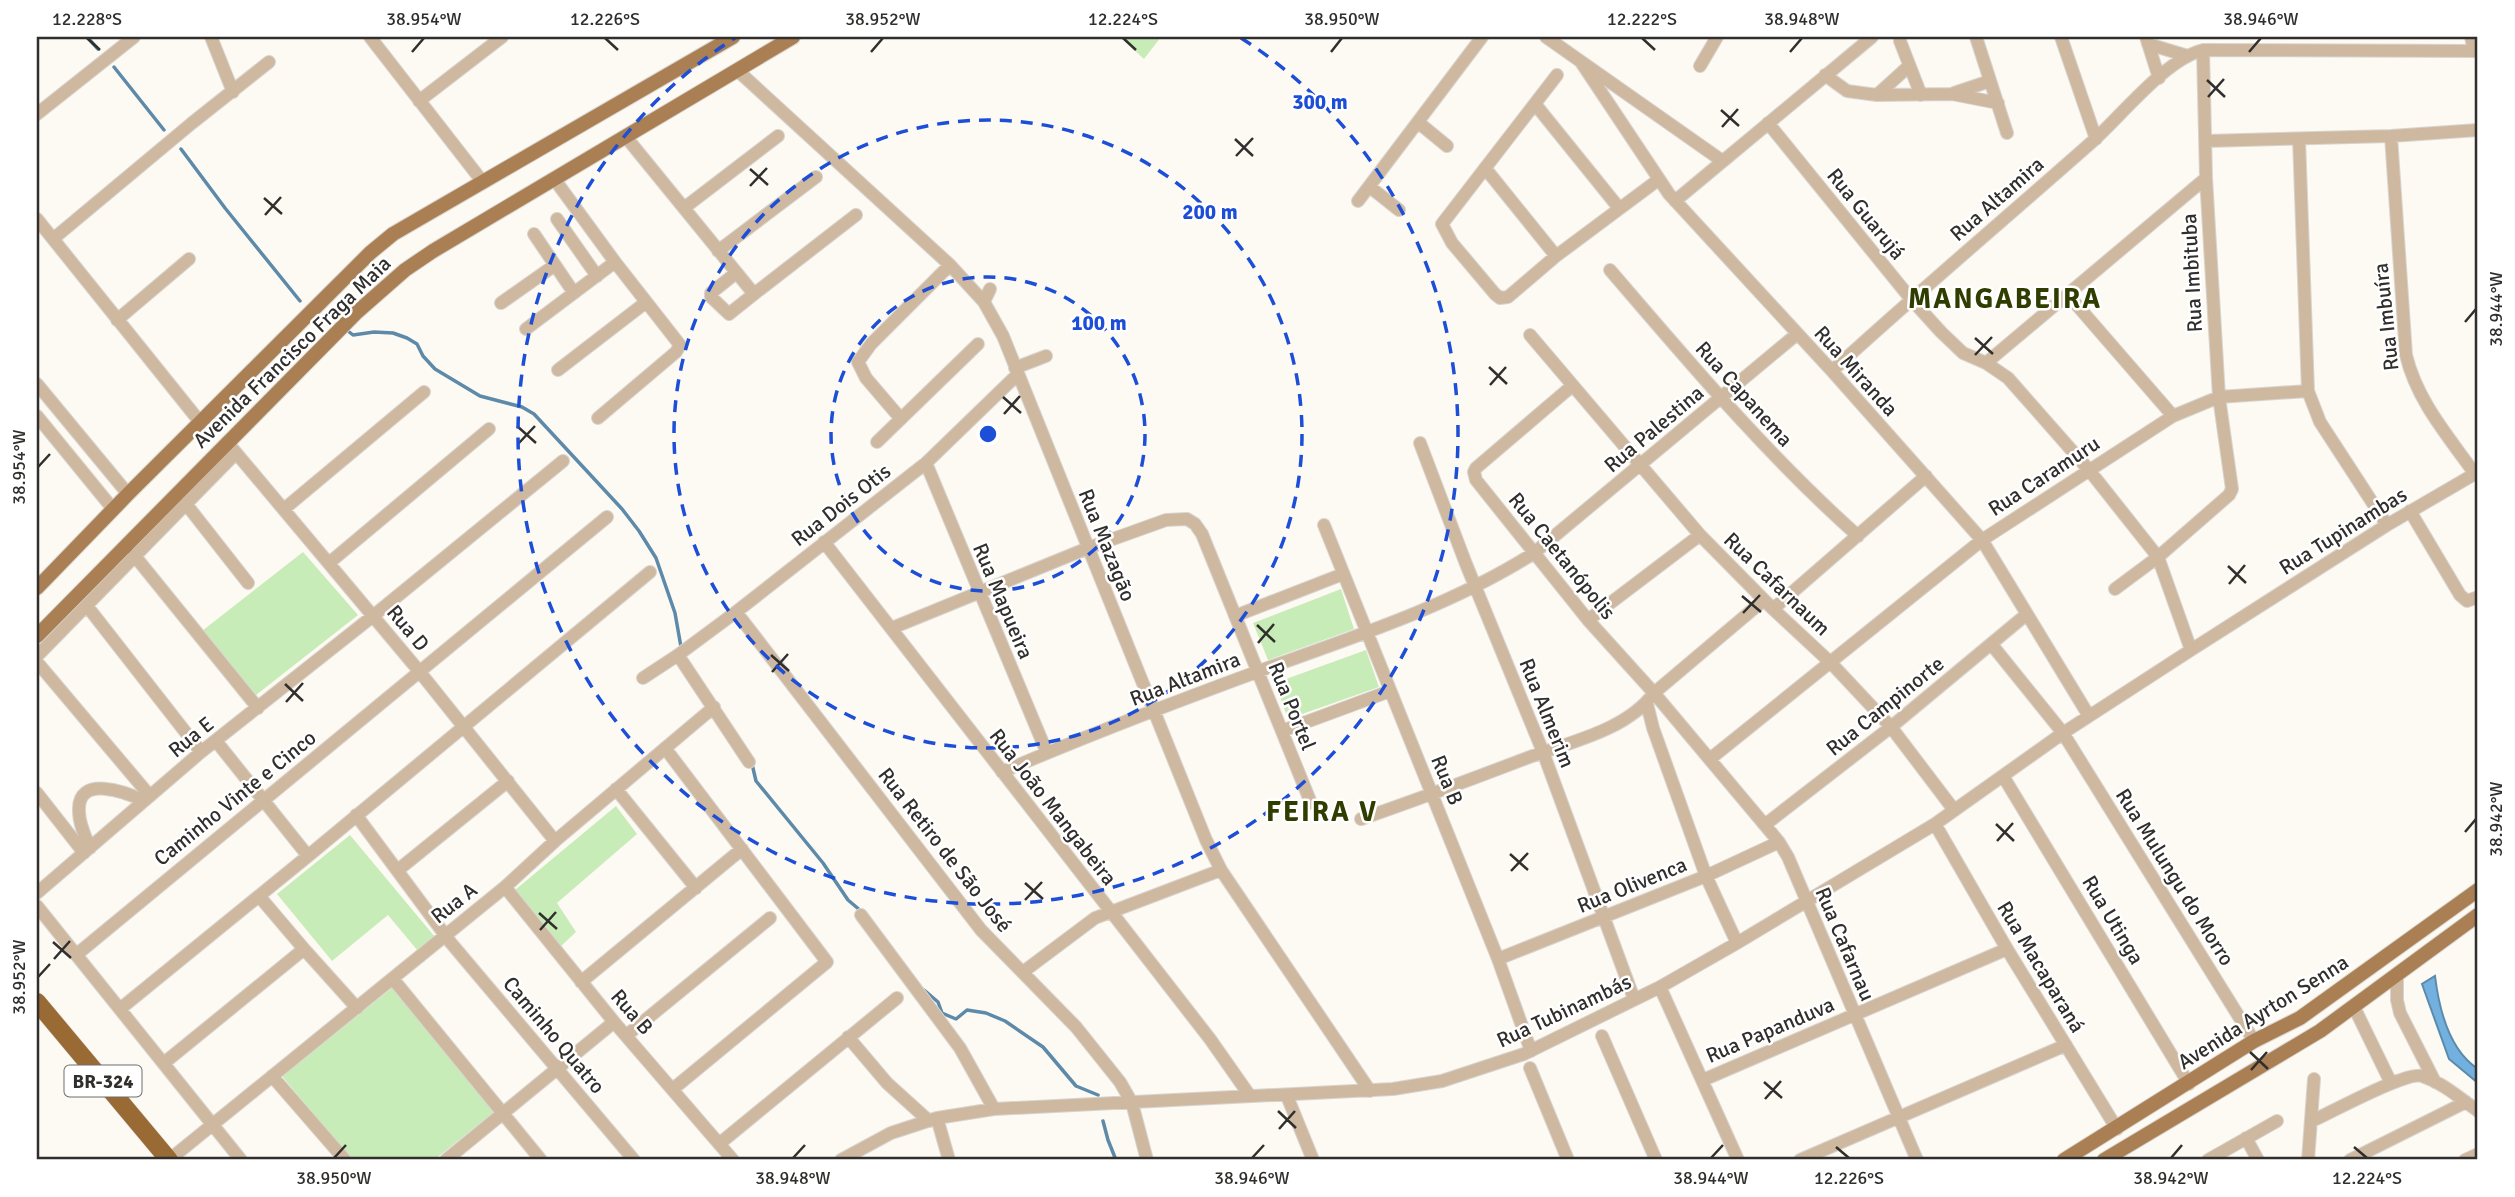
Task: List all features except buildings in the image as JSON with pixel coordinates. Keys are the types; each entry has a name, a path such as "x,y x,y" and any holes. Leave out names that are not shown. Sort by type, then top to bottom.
{"highway":[{"name":"BR-324","path":"37,1002 169,1160"}],"main road":[{"name":"Avenida Francisco Fraga Maia","path":"37,588 200,422 370,253 393,234 733,37"},
{"name":"Avenida Francisco Fraga Maia","path":"37,636 100,572 232,448 356,313 405,270 793,37"},
{"path":"37,601 83,542"},
{"path":"37,621 100,572"},
{"name":"Avenida Ayrton Senna","path":"2064,1160 2254,1041 2300,1018 2478,890"},
{"name":"Avenida Ayrton Senna","path":"2112,1158 2320,1031 2478,915"}],"street":[{"path":"37,114 134,37"},
{"path":"211,37 233,92"},
{"path":"370,37 482,181"},
{"path":"419,101 502,37"},
{"path":"1358,201 1482,37"},
{"name":"Rua Miranda","path":"1546,37 1721,160"},
{"path":"1700,66 1717,37"},
{"path":"1675,201 1872,37"},
{"path":"1976,37 2007,133"},
{"path":"2060,37 2095,139"},
{"path":"2203,50 2318,43 2476,51 2471,37"},
{"path":"2147,40 2188,56"},
{"path":"2147,40 2159,78"},
{"path":"1900,41 1922,95"},
{"name":"Rua Altamira","path":"1832,371 2095,139 2159,78 2188,56 2203,50"},
{"name":"Rua Imbituba","path":"2158,557 2231,493 2232,484 2219,397 2206,178 2203,50"},
{"path":"53,239 270,62"},
{"name":"Rua Miranda","path":"1581,62 1658,180 1675,201 1832,371 1982,540 2089,716"},
{"path":"1877,95 1909,66"},
{"name":"Rua Mazagão","path":"737,70 950,265 984,302 1007,334 1016,371 1153,711 1221,870 1370,1091"},
{"path":"1557,75 1442,224 1452,243 1488,286 1500,298 1508,297 1556,256 1658,180"},
{"path":"1825,75 1847,91 1877,95 1952,94 1998,103"},
{"path":"1952,94 1990,81"},
{"path":"1535,104 1619,208"},
{"path":"1419,123 1447,146"},
{"name":"Rua Guarujá","path":"1768,123 1911,299 1963,353 1986,363 2008,378 2089,470 2158,557 2190,650"},
{"path":"2206,141 2391,136 2478,130"},
{"path":"684,208 778,136"},
{"name":"Rua Imbuíra","path":"2391,136 2406,355 2421,398 2477,473"},
{"path":"626,137 754,294"},
{"path":"2298,139 2308,391 2320,422 2387,525"},
{"path":"1485,168 1556,256"},
{"path":"718,251 816,177"},
{"path":"1986,363 2069,296 2206,178"},
{"path":"555,180 645,303 679,343 679,348 598,418"},
{"path":"1370,187 1399,210"},
{"path":"736,273 710,293 729,314 856,215"},
{"path":"37,219 200,422"},
{"path":"557,219 597,276"},
{"path":"534,234 574,293"},
{"path":"117,320 189,259"},
{"path":"526,329 615,262"},
{"path":"501,303 555,265"},
{"path":"901,419 866,378 858,362 871,344 950,265"},
{"name":"Rua Capanema","path":"1610,270 1720,398 1782,463 1858,536"},
{"path":"984,302 990,289"},
{"path":"2069,296 2173,416"},
{"path":"558,370 645,303"},
{"name":"Rua Palestina","path":"1534,553 1797,334"},
{"name":"Rua Cafarnaum","path":"1530,335 1700,535 1768,605 1831,663 1891,727 1954,810"},
{"path":"877,442 978,344"},
{"path":"1016,371 1046,356"},
{"name":"Rua Dois Otis","path":"643,678 736,612 926,463 1016,371"},
{"path":"37,384 128,494"},
{"name":"Rua Caetanópolis","path":"1572,386 1476,468 1476,480 1651,699 1710,759"},
{"name":"Rua Caramuru","path":"1710,759 1982,540 2173,416 2219,397 2308,391"},
{"path":"284,509 424,392"},
{"path":"37,416 113,509"},
{"path":"329,564 489,429"},
{"name":"Rua Almerim","path":"1420,443 1543,752 1634,999"},
{"path":"37,656 186,504 232,448"},
{"name":"Rua D","path":"232,448 419,671 555,841"},
{"name":"Rua E","path":"37,893 201,752 563,461"},
{"name":"Rua Mapueira","path":"926,463 1047,753"},
{"name":"Rua Tupinambas","path":"2089,716 2387,525 2477,473"},
{"path":"1361,819 1432,795 1617,723 1858,536 1926,476"},
{"path":"186,504 248,583"},
{"path":"2410,512 2460,596 2467,601 2478,597"},
{"name":"Caminho Vinte e Cinco","path":"76,954 607,517"},
{"name":"Rua Portel","path":"1088,548 1179,517 1195,524 1202,534 1311,803"},
{"name":"Rua B","path":"1324,525 1498,959 1531,1051"},
{"path":"1588,620 1700,535"},
{"name":"Rua João Mangabeira","path":"824,542 1210,1039 1250,1096"},
{"path":"891,628 1088,548"},
{"name":"Rua Altamira","path":"1002,772 1153,711 1367,632 1476,586 1534,553"},
{"path":"134,555 258,708"},
{"path":"2115,589 2158,557"},
{"path":"120,1009 309,856 650,572"},
{"path":"1236,616 1343,574"},
{"path":"87,606 201,752"},
{"name":"Rua Retiro de São José","path":"736,612 981,930 1076,1027 1120,1082 1132,1103 1147,1160"},
{"name":"Rua Campinorte","path":"1766,824 1891,727 2027,614"},
{"name":"Rua Mulungu do Morro","path":"1992,645 2063,733 2254,1041"},
{"path":"684,651 748,762"},
{"path":"37,662 147,799"},
{"path":"1282,731 1390,691"},
{"path":"1651,699 1653,728 1706,876 1737,943"},
{"name":"Rua A","path":"169,1160 505,887 555,841 714,707"},
{"name":"Rua Tubinambás","path":"841,1160 891,1133 933,1119 994,1109 1370,1091 1442,1081 1531,1051 1660,987 1806,903 1935,824 2089,716"},
{"path":"216,741 309,856"},
{"path":"665,748 827,962 673,1089"},
{"name":"Rua Cafarnau","path":"1710,759 1766,824 1788,858 1917,1160"},
{"name":"Rua Utinga","path":"2003,776 2189,1084"},
{"path":"398,870 508,781"},
{"path":"87,850 78,813 83,795 102,788 147,799"},
{"path":"616,789 696,888"},
{"path":"37,793 87,850"},
{"name":"Caminho Quatro","path":"356,815 451,943 634,1160"},
{"name":"Rua Macaparaná","path":"1935,824 2007,949 2117,1129"},
{"name":"Rua Olivenca","path":"1498,959 1706,876 1779,842"},
{"path":"581,982 742,849"},
{"path":"1023,972 1088,923 1221,870"},
{"name":"Rua B","path":"505,887 614,1022 733,1160"},
{"path":"259,896 357,1007"},
{"path":"37,906 241,1160"},
{"path":"861,915 960,1048 994,1109"},
{"path":"626,1035 770,918"},
{"path":"164,1063 304,949"},
{"name":"Rua Papanduva","path":"1703,1080 2007,949"},
{"path":"2397,977 2397,1006 2435,1082"},
{"path":"393,979 541,1160"},
{"path":"1660,987 1738,1160"},
{"path":"719,1144 897,998"},
{"path":"2354,1007 2390,1083"},
{"path":"450,1159 614,1022"},
{"path":"1602,1036 1656,1160"},
{"path":"848,1037 887,1083 933,1119 949,1160"},
{"path":"1800,1160 2066,1045"},
{"path":"1530,1068 1568,1160"},
{"path":"272,1076 345,1160"},
{"path":"2312,1121 2390,1083 2411,1076 2422,1076 2435,1082 2478,1111"},
{"path":"2308,1160 2314,1079"},
{"path":"1287,1096 1313,1160"},
{"path":"2350,1160 2466,1102"},
{"path":"2208,1160 2277,1121"},
{"path":"148,1135 157,1160"},
{"path":"2246,1138 2258,1160"},
{"path":"2465,1160 2478,1154"}],"green space":[{"path":"1120,37 1161,37 1144,59"},
{"path":"303,552 358,615 256,695 202,631"},
{"path":"1341,589 1354,629 1268,660 1253,623"},
{"path":"1366,650 1379,687 1288,719 1275,683"},
{"path":"616,806 637,834 557,903 576,932 561,946 515,890"},
{"path":"350,835 435,937 418,951 388,915 332,961 277,894"},
{"path":"392,988 494,1112 434,1160 351,1160 282,1076"}],"water":[{"path":"2435,976 2447,1028 2460,1051 2478,1069 2478,1083 2449,1059 2422,984"}],"waterway":[{"path":"87,37 98,49"},
{"path":"114,67 164,130"},
{"path":"181,149 300,301"},
{"path":"348,331 353,335 393,333 407,338 417,344 423,356 435,369 480,396 522,407 534,414 639,531 656,558 675,613 681,647"},
{"path":"752,764 756,781 823,863 848,900 861,911"},
{"path":"924,990 938,1002 942,1013 956,1019 967,1010 986,1013 1005,1021 1043,1047 1076,1086 1098,1095"},
{"path":"1103,1121 1116,1160"}],"district":[{"name":"MANGABEIRA","path":"2005,298"},
{"name":"FEIRA V","path":"1322,811"}]}
